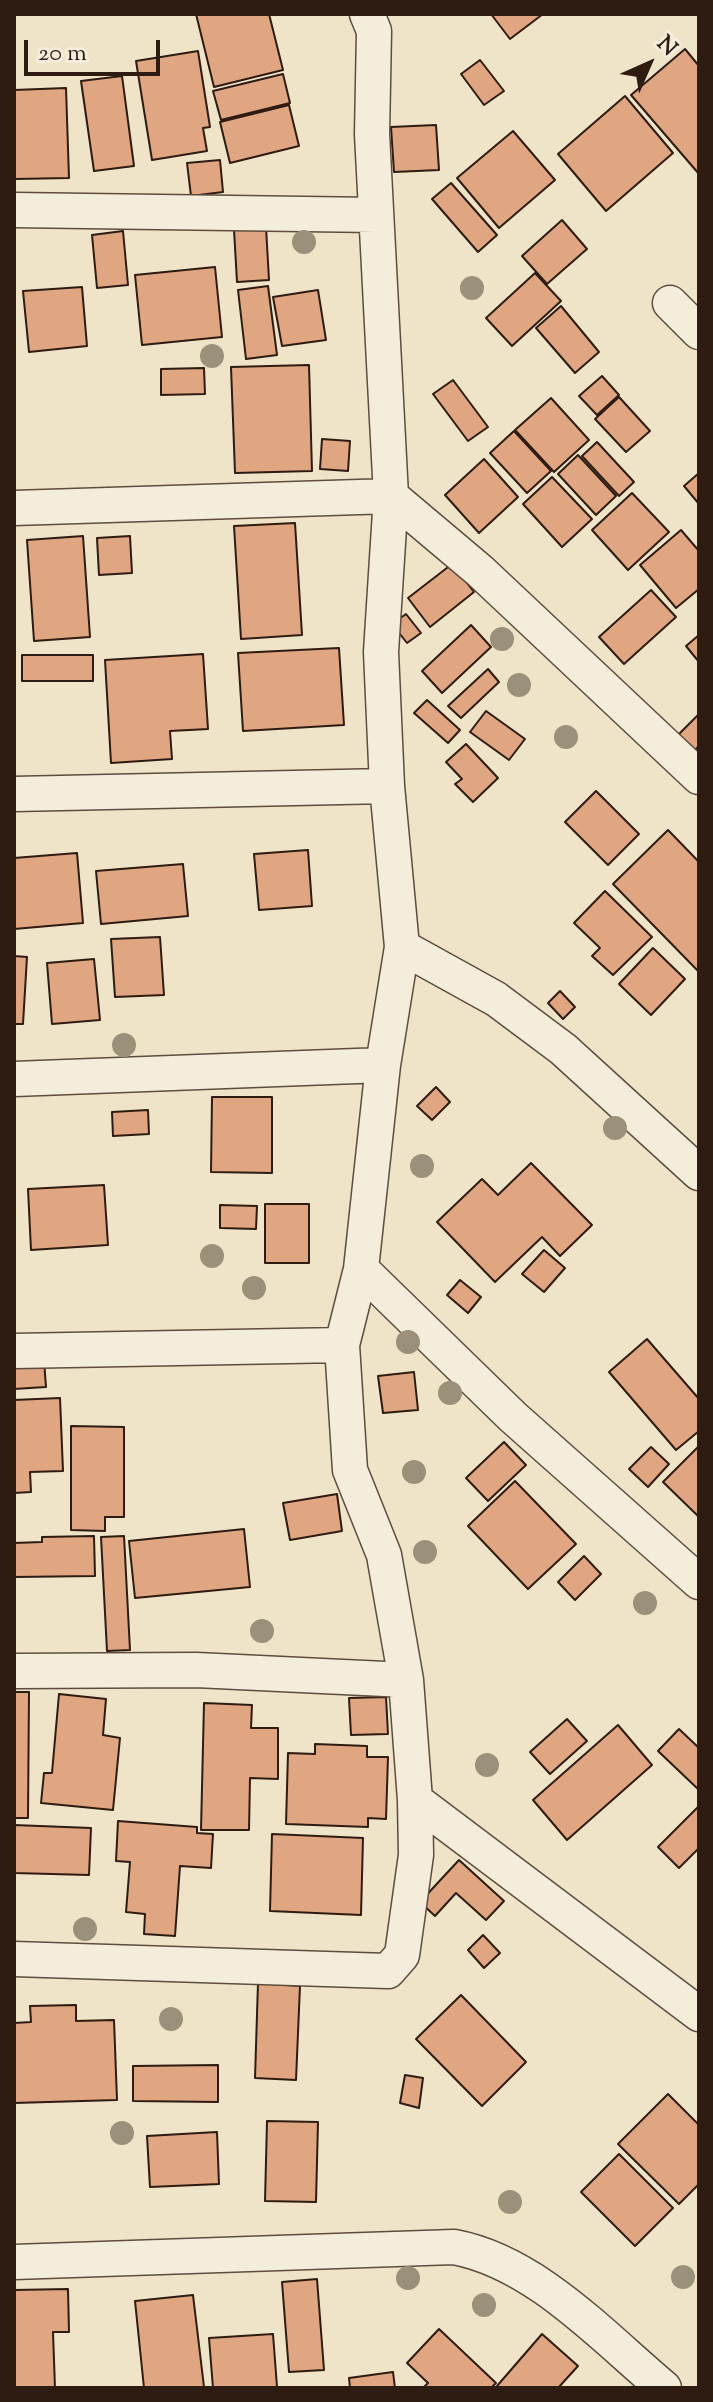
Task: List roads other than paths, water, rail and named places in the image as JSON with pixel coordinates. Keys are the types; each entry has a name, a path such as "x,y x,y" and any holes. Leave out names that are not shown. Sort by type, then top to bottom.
{"street":[{"path":"14,1959 388,1971 402,1955 416,1855 406,1680 384,1555 350,1470 342,1345 361,1269 383,1065 402,947 387,786 381,652 391,496 376,215 374,31 367,14"},
{"path":"14,210 376,215"},
{"path":"670,303 699,332"},
{"path":"14,508 391,496 480,571 699,777"},
{"path":"14,794 387,786"},
{"path":"402,947 496,999 552,1040 699,1173"},
{"path":"14,1079 383,1065"},
{"path":"361,1269 513,1417 699,1582"},
{"path":"14,1351 342,1345"},
{"path":"14,1671 196,1670 406,1680"},
{"path":"415,1800 699,2014"},
{"path":"14,2262 454,2247 485,2253 544,2288 664,2388"}]}
